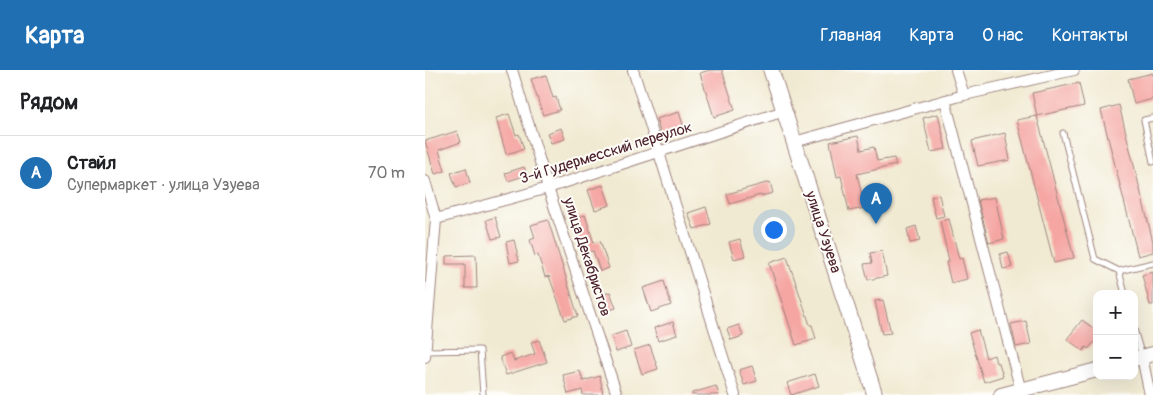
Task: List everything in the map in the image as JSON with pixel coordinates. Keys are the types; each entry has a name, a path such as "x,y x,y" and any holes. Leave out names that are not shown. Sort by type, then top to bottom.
{"main road":[{"name":"улица Узуева","path":"771,70 875,395"}],"street":[{"name":"улица Декабристов","path":"512,70 548,188 617,395"},
{"path":"633,70 735,395"},
{"path":"956,70 964,95"},
{"path":"795,142 964,95 1073,70"},
{"path":"945,100 1022,393"},
{"name":"3-й Гудермесский переулок","path":"436,219 548,188 784,111"},
{"path":"425,181 436,219 425,357"},
{"path":"1143,357 1151,395"},
{"path":"1001,395 1022,393 1093,371"}],"lane":[{"path":"1153,118 1144,120 1153,162"},
{"path":"1063,133 1095,259 1119,271 1153,264"},
{"path":"1119,271 1124,290"},
{"path":"1136,335 1143,357"},
{"path":"425,351 480,350 483,395"}],"building":[{"path":"710,70 722,70 735,110 714,117 700,73"},
{"path":"1153,73 1153,99 1134,104 1128,79"},
{"path":"546,75 553,98 556,97 560,110 543,115 531,79"},
{"path":"1079,83 1084,106 1037,116 1032,93"},
{"path":"1119,105 1153,242 1153,252 1138,256 1101,110"},
{"path":"679,112 685,131 662,138 656,119"},
{"path":"509,114 516,135 519,134 524,149 506,154 496,118"},
{"path":"938,114 946,149 931,152 923,118"},
{"path":"1037,116 1074,258 1054,263 1017,120"},
{"path":"561,128 565,139 551,143 547,133"},
{"path":"457,131 461,142 439,150 445,171 435,174 425,141"},
{"path":"1005,133 1010,160 978,166 972,141"},
{"path":"858,136 861,150 874,147 877,161 894,158 896,165 857,174 865,208 849,211 841,176 837,177 830,142"},
{"path":"524,167 527,175 508,181 505,173"},
{"path":"466,168 470,183 456,187 451,173"},
{"path":"770,182 773,193 730,204 727,194"},
{"path":"603,185 610,205 595,210 588,190"},
{"path":"939,195 944,216 936,218 931,197"},
{"path":"995,197 1004,239 989,243 978,200"},
{"path":"706,207 711,224 694,229 688,213"},
{"path":"585,215 594,243 600,241 609,268 600,271 593,251 583,254 572,219"},
{"path":"495,217 501,237 492,239 486,220"},
{"path":"949,219 959,259 962,258 967,279 951,283 946,262 949,261 940,221"},
{"path":"548,220 578,316 565,320 549,276 545,277 538,255 535,256 530,240 535,238 531,225"},
{"path":"916,226 920,241 910,243 907,229"},
{"path":"740,239 745,256 734,259 729,242"},
{"path":"514,240 519,261 510,263 506,242"},
{"path":"882,251 887,276 868,280 864,264 872,263 870,253"},
{"path":"1008,252 1012,267 1003,269 1000,254"},
{"path":"476,255 477,288 465,288 465,264 446,264 446,256"},
{"path":"787,257 816,339 796,345 769,263"},
{"path":"1153,272 1153,305 1150,305 1142,275"},
{"path":"664,281 671,305 651,312 643,288"},
{"path":"610,292 616,308 603,312 598,296"},
{"path":"883,300 891,333 882,334 875,301"},
{"path":"1082,320 1093,328 1093,343 1088,349 1086,347 1083,351 1067,339"},
{"path":"1026,321 1031,344 1016,347 1011,324"},
{"path":"673,322 677,335 658,341 654,328"},
{"path":"739,325 743,336 731,340 727,329"},
{"path":"978,330 986,358 994,355 1003,376 984,382 969,333"},
{"path":"626,331 631,347 616,352 611,336"},
{"path":"539,340 547,362 506,375 500,357 511,353 514,361 535,354 531,342"},
{"path":"650,345 658,369 642,374 634,350"},
{"path":"752,366 757,381 744,385 739,370"},
{"path":"580,371 583,381 600,376 603,395 583,395 582,390 568,394 563,375"},
{"path":"815,374 819,386 791,395 787,383"},
{"path":"716,386 719,395 692,395 692,393"}],"place":[{"name":"Стайл","path":"876,224"}]}
